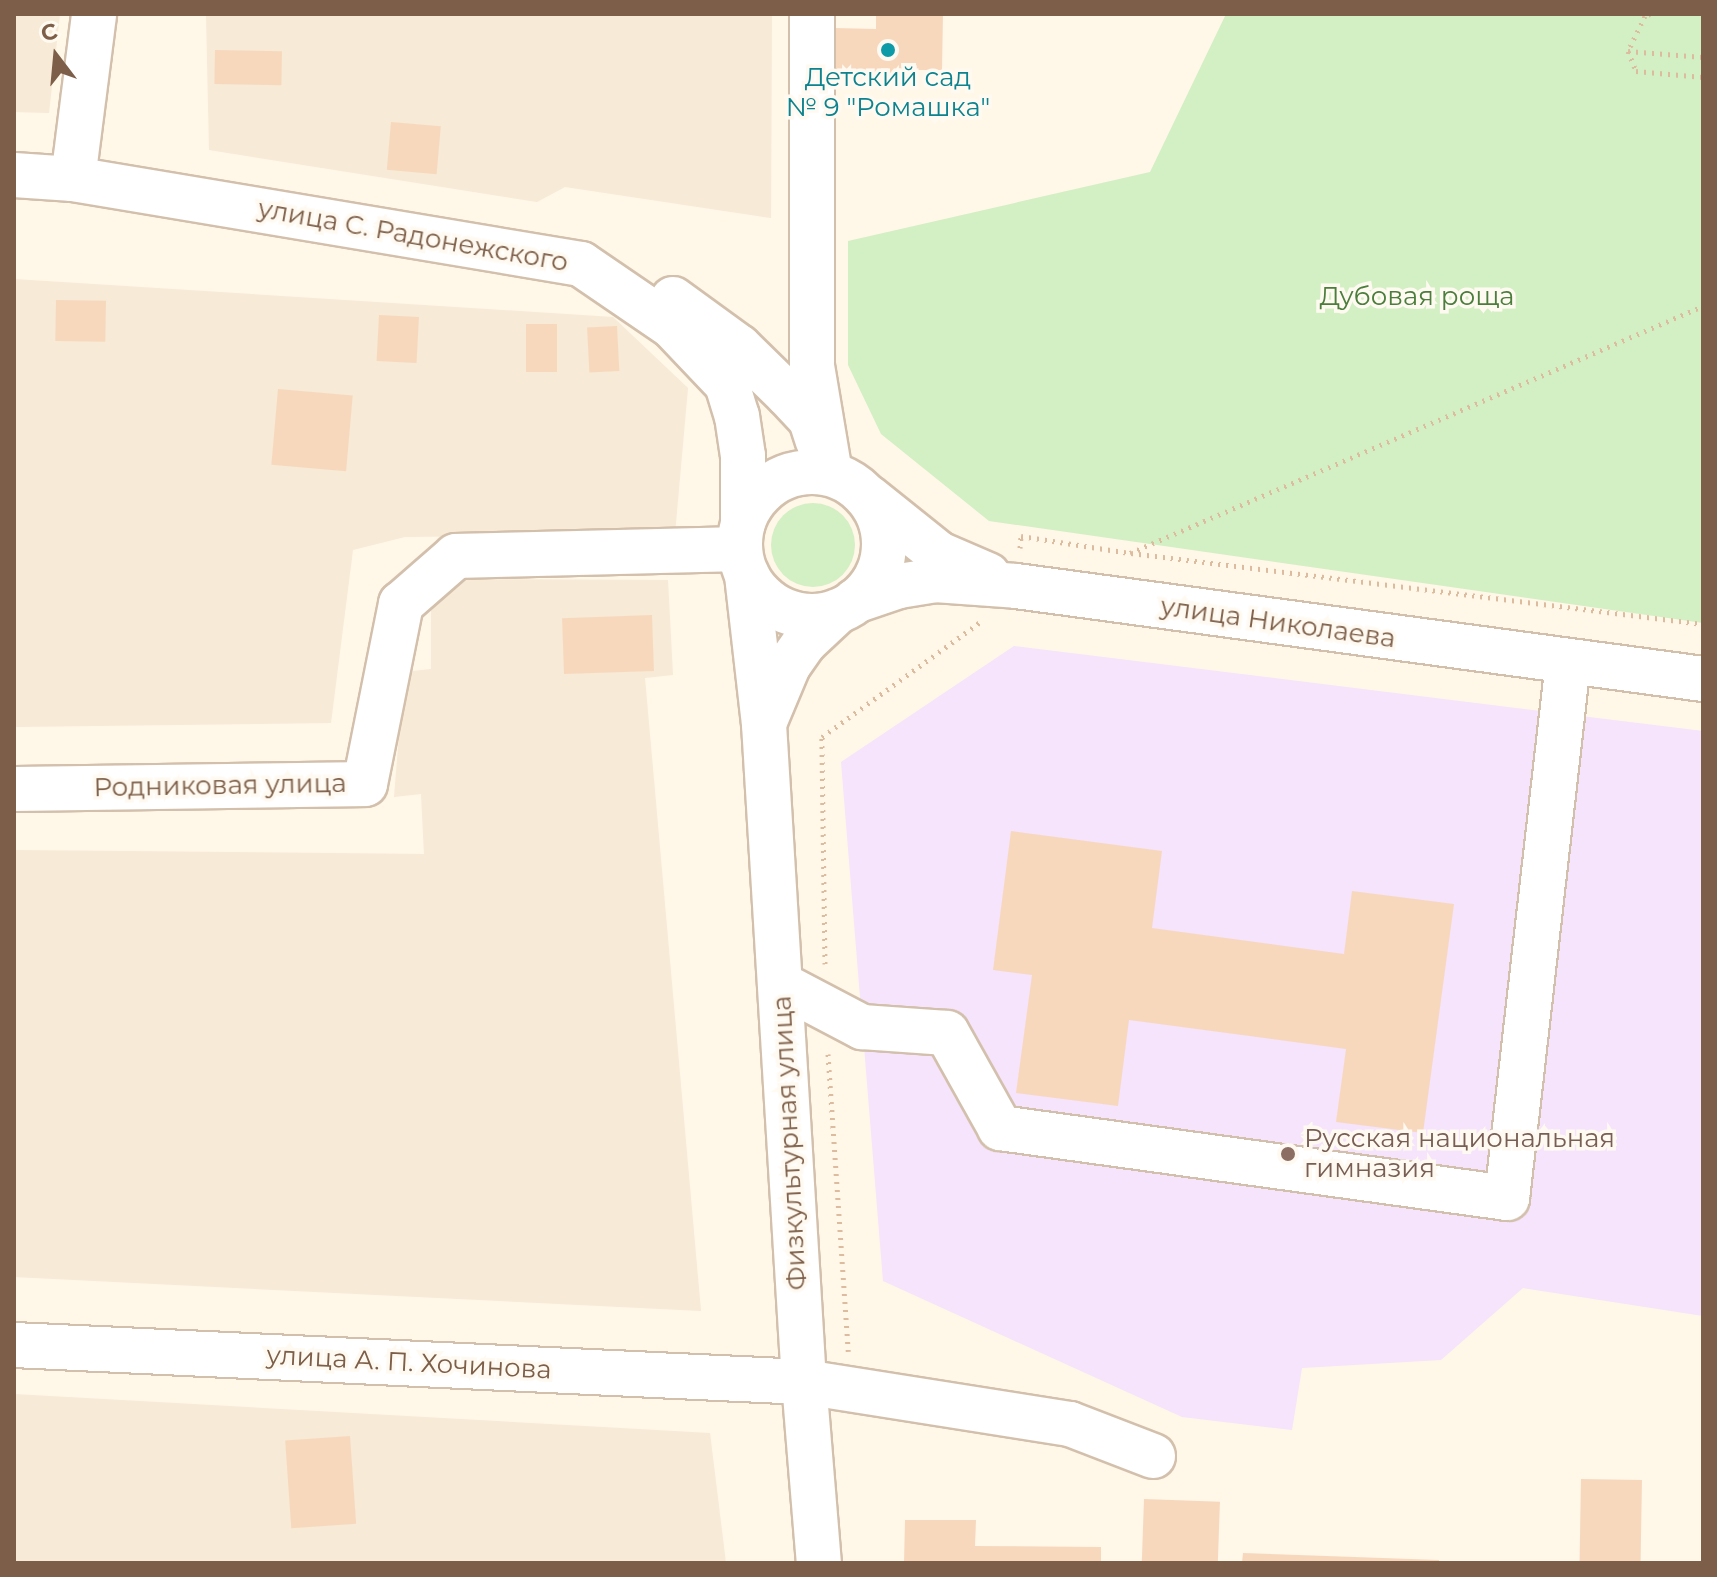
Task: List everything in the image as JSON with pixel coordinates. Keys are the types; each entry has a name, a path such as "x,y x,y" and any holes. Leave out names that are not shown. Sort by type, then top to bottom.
{"street":[{"path":"73,179 94,14"},
{"name":"Физкультурная улица","path":"764,724 788,666 805,642 872,584 882,561 884,537 878,514 847,484 812,366 812,14"},
{"name":"улица С. Радонежского","path":"14,175 73,179 581,264 672,326 727,384 737,416 743,456 743,549"},
{"path":"581,264 681,302 739,347 811,420 847,484"},
{"path":"846,606 817,616 786,610 759,593 743,549 753,502 777,481 808,472 847,484 939,554 1016,586"},
{"name":"Физкультурная улица","path":"743,549 764,724 804,1382 819,1563"},
{"name":"Родниковая улица","path":"14,789 365,784 401,604 456,556 743,549"},
{"name":"улица Николаева","path":"846,606 899,586 935,580 1016,586 1703,679"},
{"path":"780,984 862,1027 947,1033 1000,1128 1507,1198 1568,663"},
{"name":"улица А. П. Хочинова","path":"14,1345 804,1382 1070,1424 1153,1456"}],"path":[{"path":"1650,14 1645,16 1628,51 1636,71 1703,77"},
{"path":"1628,51 1703,57"},
{"path":"1130,553 1703,306"},
{"path":"851,1390 825,1007 822,737 997,610 1016,586 1021,536 1130,553 1703,624"}],"shaded area":[{"path":"14,14 60,14 49,113 14,112"},
{"path":"206,14 772,14 771,218 565,187 537,202 209,150"},
{"path":"14,279 613,317 688,388 675,534 405,537 353,550 331,723 14,727"},
{"path":"458,579 668,580 673,675 645,678 701,1311 14,1277 14,850 424,854 421,794 394,797 404,672 431,669 431,605"},
{"name":"Русская национальная гимназия","path":"1014,646 1703,731 1703,1316 1523,1288 1441,1360 1302,1368 1292,1430 1182,1417 883,1281 841,762"},
{"path":"14,1394 710,1433 726,1563 14,1563"}],"green space":[{"name":"Дубовая роща","path":"1226,14 1703,14 1703,623 989,521 881,434 848,365 848,241 1150,172"},
{"path":"813,503 829,506 843,515 852,529 855,545 852,561 843,575 829,584 813,587 797,584 783,575 774,561 771,545 774,529 783,515 797,506"}],"building":[{"name":"Детский сад № 9 \"Ромашка\"","path":"876,14 943,14 942,70 915,70 915,83 903,83 903,76 834,75 835,28 876,29"},
{"path":"215,50 282,51 281,85 214,84"},
{"path":"391,122 441,126 437,174 387,170"},
{"path":"56,300 106,301 105,342 55,341"},
{"path":"379,315 419,317 417,363 377,361"},
{"path":"526,324 557,324 557,372 526,372"},
{"path":"617,326 619,371 589,373 587,328"},
{"path":"278,389 353,396 346,471 271,465"},
{"path":"652,615 654,671 564,674 562,618"},
{"path":"1011,831 1162,851 1152,928 1344,954 1352,891 1454,904 1423,1133 1336,1122 1346,1049 1129,1020 1118,1106 1016,1093 1032,975 993,970"},
{"path":"350,1436 356,1524 291,1528 285,1441"},
{"path":"1581,1479 1642,1480 1641,1563 1580,1563"},
{"path":"1144,1499 1220,1502 1218,1563 1142,1563"},
{"path":"905,1520 976,1520 975,1546 1101,1547 1101,1563 904,1563"},
{"path":"1243,1553 1439,1560 1439,1563 1242,1563"}],"place":[{"name":"Детский сад № 9 \"Ромашка\"","path":"888,50"},
{"name":"Русская национальная гимназия","path":"1288,1154"}]}
